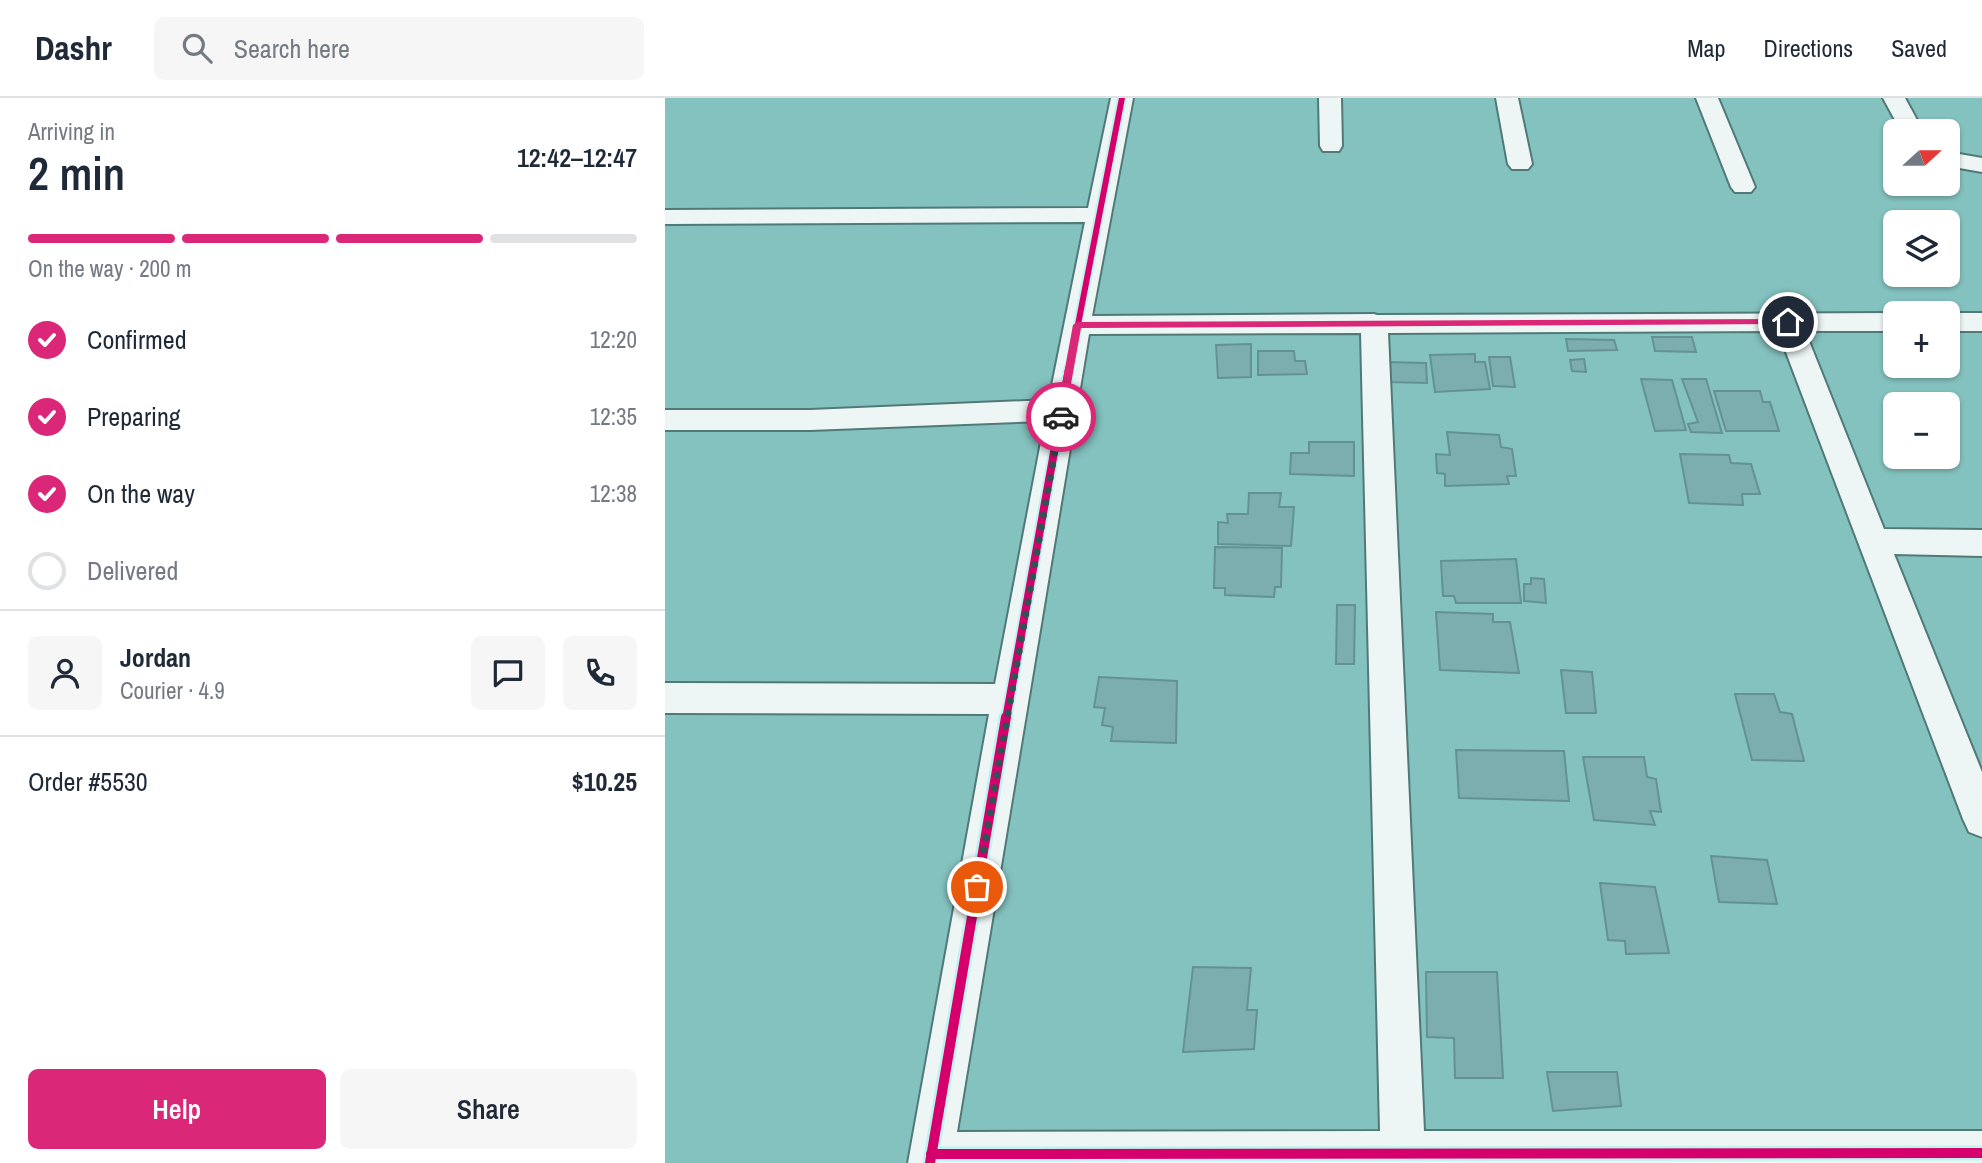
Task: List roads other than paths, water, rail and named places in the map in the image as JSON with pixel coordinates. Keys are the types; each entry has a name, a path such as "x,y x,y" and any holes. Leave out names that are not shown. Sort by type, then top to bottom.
{"street":[{"path":"1122,98 1077,325 1009,699 931,1159 1403,1153 1982,1153"},
{"path":"1330,98 1331,146"},
{"path":"1507,98 1520,164"},
{"path":"1707,98 1743,187"},
{"path":"1894,98 1905,119"},
{"path":"1960,161 1982,165"},
{"path":"665,217 1098,215"},
{"path":"1788,322 1982,819"},
{"path":"1077,325 1883,322"},
{"path":"1960,322 1982,322"},
{"path":"1374,323 1403,1153"},
{"path":"665,420 810,420 1062,410"},
{"path":"1873,541 1982,543"},
{"path":"665,698 1009,699"}]}
